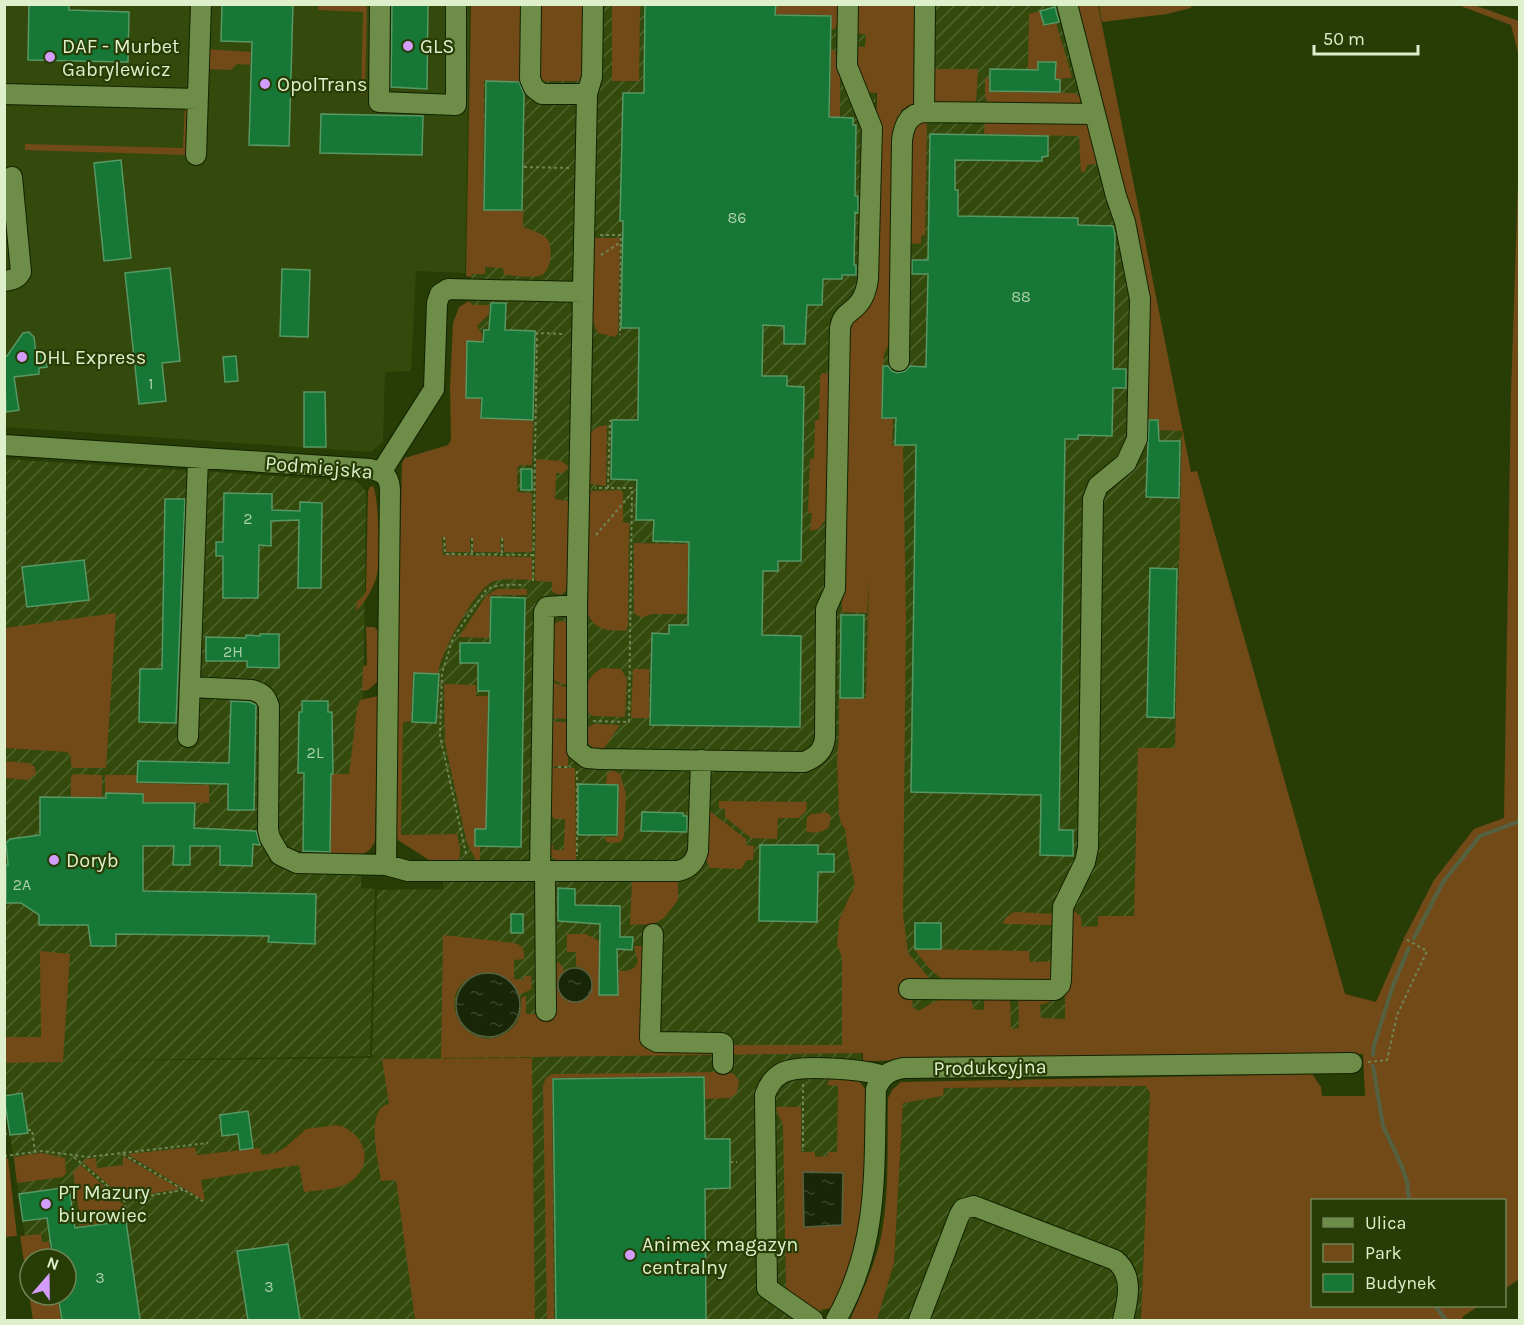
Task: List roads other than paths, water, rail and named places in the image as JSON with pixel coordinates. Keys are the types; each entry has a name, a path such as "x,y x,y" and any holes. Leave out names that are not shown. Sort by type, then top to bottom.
{"street":[{"path":"196,155 201,4"},
{"path":"380,4 379,102 456,105 456,4"},
{"path":"531,4 530,79 534,88 542,94 587,94"},
{"path":"593,4 592,76 587,94 577,605 577,750 582,755 600,759 804,762 814,758 824,746 826,609 835,589 840,328 845,315 862,299 868,279 872,128 848,66 848,4"},
{"path":"924,112 925,4"},
{"path":"909,989 1055,990 1060,986 1061,980 1063,907 1085,862 1088,848 1093,499 1098,486 1126,463 1137,440 1140,299 1125,222 1116,196 1067,4"},
{"path":"4,94 198,99"},
{"path":"899,361 902,140 906,122 916,112 1095,114"},
{"path":"4,281 18,277 21,272 13,177"},
{"path":"382,471 434,389 437,303 440,294 448,289 583,292"},
{"name":"Podmiejska","path":"4,445 382,471 389,479 390,489 386,865"},
{"path":"188,737 198,458"},
{"path":"546,1011 543,871 544,612 547,607 553,605 577,605"},
{"path":"190,687 252,690 262,693 267,699 268,830 280,855 297,863 386,865 408,871 678,871 696,860 698,851 700,760"},
{"path":"653,934 650,1038 657,1042 721,1043 723,1044 723,1064"},
{"name":"Produkcyjna","path":"883,1076 892,1070 903,1068 1352,1063"},
{"path":"813,1320 767,1288 765,1095 774,1079 790,1070 853,1069 883,1076 876,1089 873,1208 868,1237 854,1281 836,1320"},
{"path":"919,1320 959,1216 963,1209 974,1206 1115,1260 1126,1271 1128,1287 1123,1320"}],"water":[{"path":"575,968 587,973 592,985 587,997 575,1002 563,997 558,985 563,973"},
{"path":"488,973 506,979 514,987 520,1005 514,1023 506,1031 488,1037 470,1031 462,1023 456,1005 462,987 470,979"},
{"path":"803,1172 843,1173 842,1225 804,1227"}],"waterway":[{"path":"1414,938 1443,882 1480,836 1520,821"},
{"path":"1373,1055 1374,1045 1394,983 1409,948"},
{"path":"1373,1066 1383,1126 1407,1181 1409,1199"},
{"path":"1436,1307 1446,1320"}],"place":[{"name":"GLS","path":"408,46"},
{"name":"DAF - Murbet Gabrylewicz","path":"50,57"},
{"name":"OpolTrans","path":"265,84"},
{"name":"DHL Express","path":"22,357"},
{"name":"Doryb","path":"54,860"},
{"name":"PT Mazury biurowiec","path":"46,1204"},
{"name":"Animex magazyn centralny","path":"630,1255"}]}
